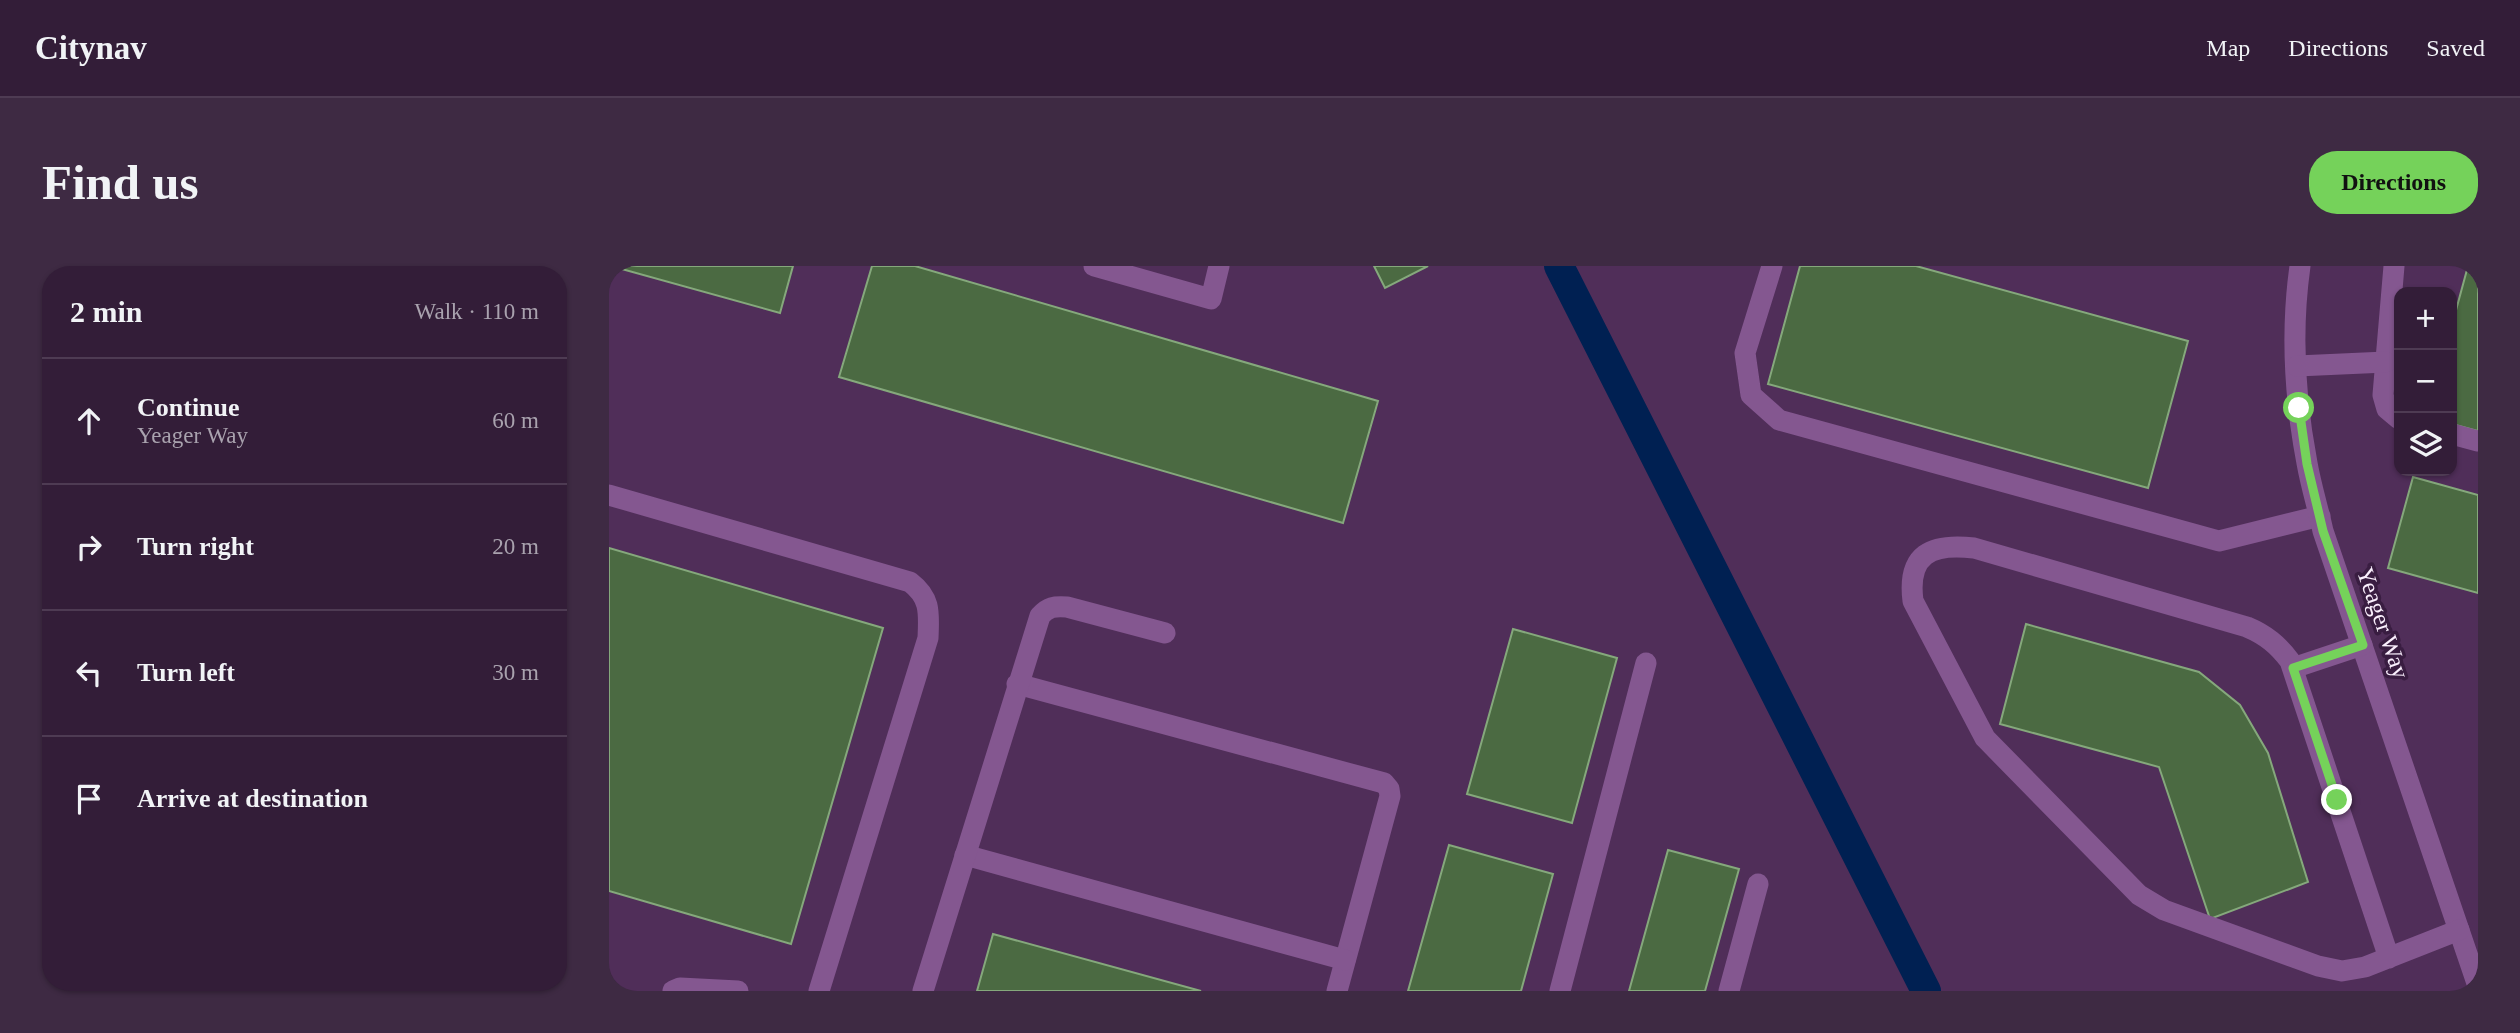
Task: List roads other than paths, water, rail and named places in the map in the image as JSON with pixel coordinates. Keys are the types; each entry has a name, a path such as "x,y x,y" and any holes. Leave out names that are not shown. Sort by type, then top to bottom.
{"street":[{"path":"1094,266 1211,299 1219,266"},
{"path":"1772,266 1745,353 1751,395 1779,420 2219,541 2320,516"},
{"name":"Yeager Way","path":"2300,266 2295,339 2299,408 2307,464 2320,516 2478,986"},
{"path":"2394,266 2383,395 2387,409 2394,414"},
{"path":"2297,366 2386,362"},
{"path":"2457,435 2478,441"},
{"path":"609,495 910,582 922,591 929,612 928,638 819,991"},
{"path":"2389,958 2293,668 2278,645 2247,627 1974,548 1954,545 1932,549 1917,563 1910,581 1913,601 1985,738 2139,895 2164,910 2318,966 2342,971 2365,967 2389,958 2459,930"},
{"path":"923,991 1035,625 1047,608 1056,606 1165,633"},
{"path":"2293,668 2363,645"},
{"path":"1560,991 1646,663"},
{"path":"1017,684 1384,783 1390,796 1337,991"},
{"path":"965,855 1345,960"},
{"path":"1729,991 1758,884"},
{"path":"673,991 680,988 738,991"}],"waterway":[{"path":"1559,266 1926,991"}]}
